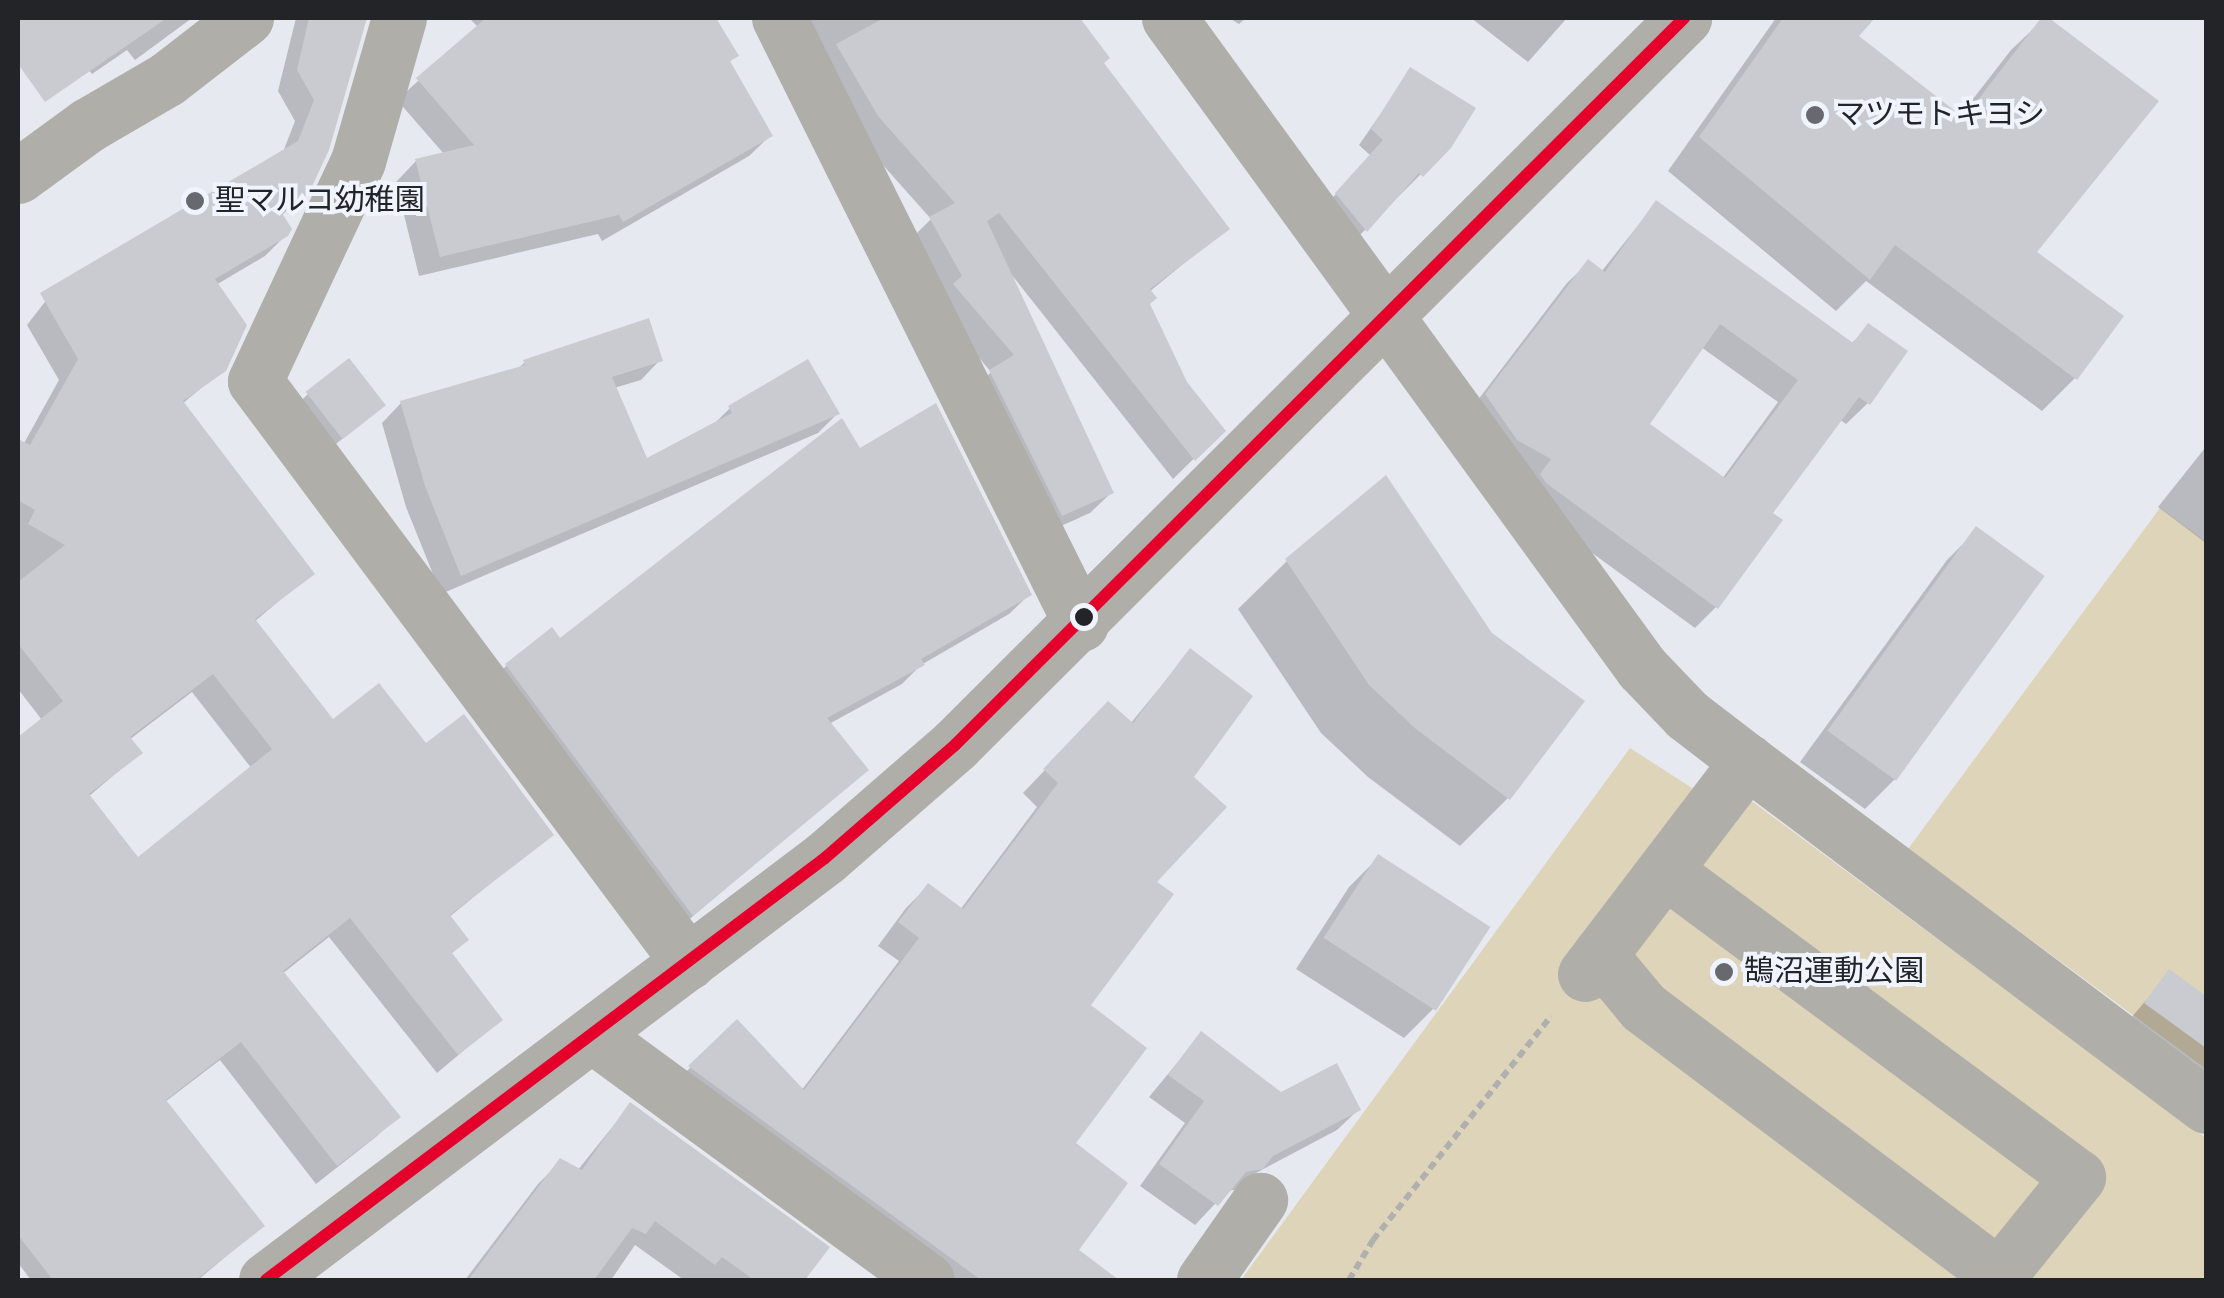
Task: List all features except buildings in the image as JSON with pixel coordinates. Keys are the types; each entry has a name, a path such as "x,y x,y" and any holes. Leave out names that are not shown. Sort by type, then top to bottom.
{"street":[{"path":"18,176 88,125 167,79 246,18"},
{"path":"399,18 358,161 255,380 688,962"},
{"path":"780,18 1081,624"},
{"path":"1169,18 1642,668 1687,714 1747,761 2206,1106"},
{"path":"266,1280 825,858 956,744 1388,318 1684,18"},
{"path":"1664,870 2078,1177 1999,1275 1643,1007 1592,964 1747,761"},
{"path":"592,1035 927,1280"},
{"path":"1204,1280 1260,1200"}],"path":[{"path":"1349,1280 1373,1240 1592,964"}],"shaded area":[{"name":"鵠沼運動公園","path":"2160,508 2206,542 2206,1069 1908,849"},
{"name":"鵠沼運動公園","path":"1630,748 1720,806 1753,802 2206,1138 2206,1280 1241,1280"}],"transit line":[{"path":"266,1280 825,858 955,745 1684,18"}],"place":[{"name":"マツモトキヨシ","path":"1815,115"},
{"name":"聖マルコ幼稚園","path":"195,201"},
{"name":"鵠沼運動公園","path":"1724,972"}]}
